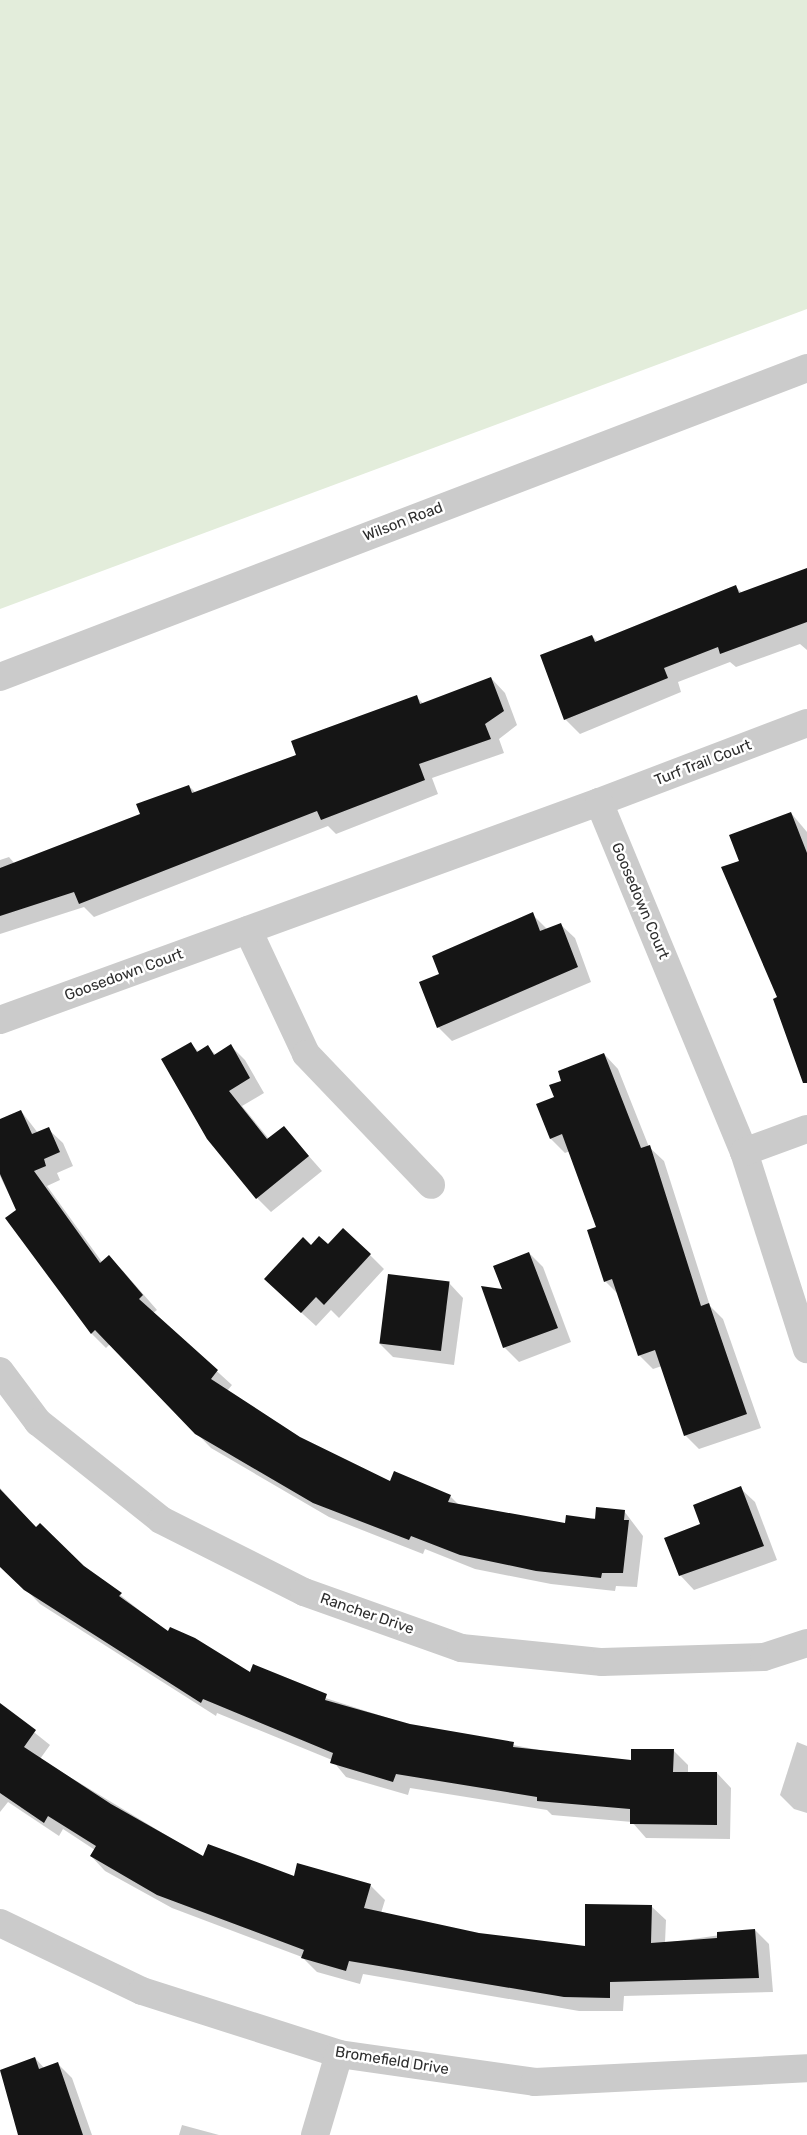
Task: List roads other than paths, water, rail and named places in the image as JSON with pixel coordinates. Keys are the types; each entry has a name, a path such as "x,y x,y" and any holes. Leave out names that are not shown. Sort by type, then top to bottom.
{"street":[{"name":"Wilson Road","path":"0,677 807,368"},
{"name":"Turf Trail Court","path":"599,802 807,722"},
{"name":"Goosedown Court","path":"0,1020 599,802 744,1152 807,1349"},
{"path":"248,930 306,1054 430,1184"},
{"path":"744,1152 807,1129"},
{"name":"Rancher Drive","path":"0,1371 38,1422 161,1520 304,1592 462,1648 602,1662 764,1656 807,1644"},
{"name":"Bromefield Drive","path":"0,1923 142,1991 339,2054 535,2082 807,2068"},
{"path":"315,2135 339,2054"}]}
